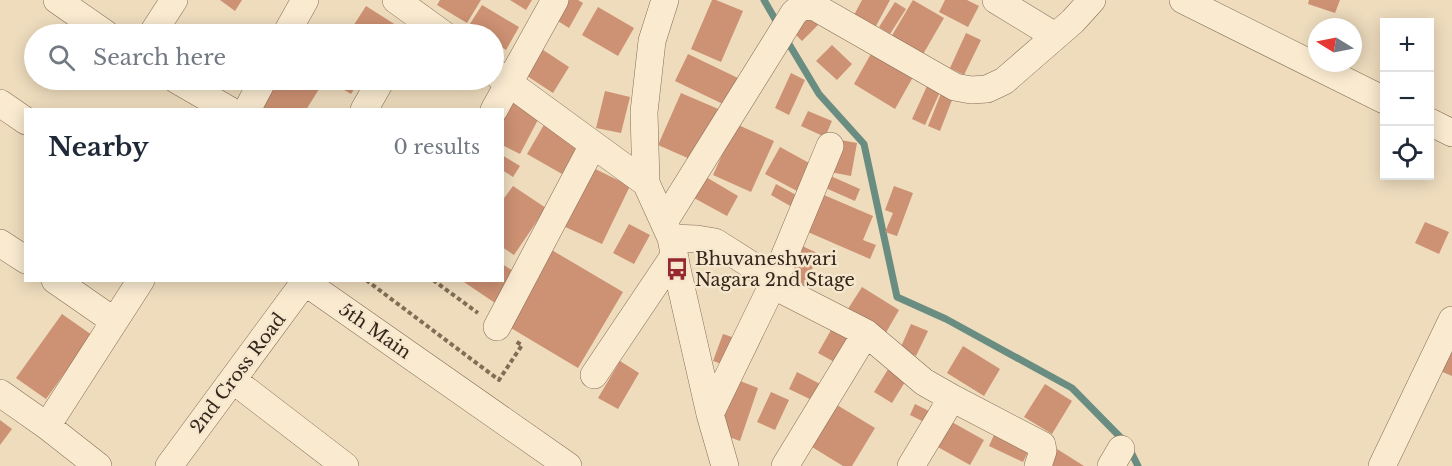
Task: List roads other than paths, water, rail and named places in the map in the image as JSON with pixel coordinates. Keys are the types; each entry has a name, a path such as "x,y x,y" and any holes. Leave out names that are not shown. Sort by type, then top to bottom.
{"street":[{"path":"158,24 174,0"},
{"path":"292,24 305,0"},
{"path":"504,74 555,0"},
{"path":"665,0 652,41 644,112 646,183 670,239 710,414 725,466"},
{"path":"996,0 1055,36"},
{"path":"594,375 782,31 794,13 802,6 815,7 955,87 971,90 987,89 1004,81 1073,21 1092,0"},
{"path":"1182,0 1380,98"},
{"path":"69,4 94,24"},
{"path":"412,12 429,24"},
{"path":"504,80 646,183"},
{"path":"194,90 226,108"},
{"path":"248,108 257,90"},
{"path":"365,108 375,90"},
{"path":"494,108 498,90"},
{"path":"0,103 24,120"},
{"path":"1434,124 1452,133"},
{"path":"497,327 593,146"},
{"path":"710,414 773,284 830,146"},
{"path":"670,239 715,242 756,268 773,284 786,292 866,333 924,382 1042,445 1043,451 1038,466"},
{"path":"0,243 24,259"},
{"path":"58,282 114,321"},
{"path":"47,426 140,282"},
{"name":"2nd Cross Road","path":"169,466 305,282"},
{"name":"5th Main","path":"307,282 568,466"},
{"path":"1382,466 1452,320"},
{"path":"785,466 866,333"},
{"path":"233,380 345,466"},
{"path":"0,393 98,466"},
{"path":"911,466 952,398"}],"waterway":[{"path":"764,0 779,26"},
{"path":"786,39 819,94 864,144 897,297 946,319 1072,388 1127,444 1138,466"}],"place":[{"name":"Bhuvaneshwari Nagara 2nd Stage","path":"677,269"}]}
